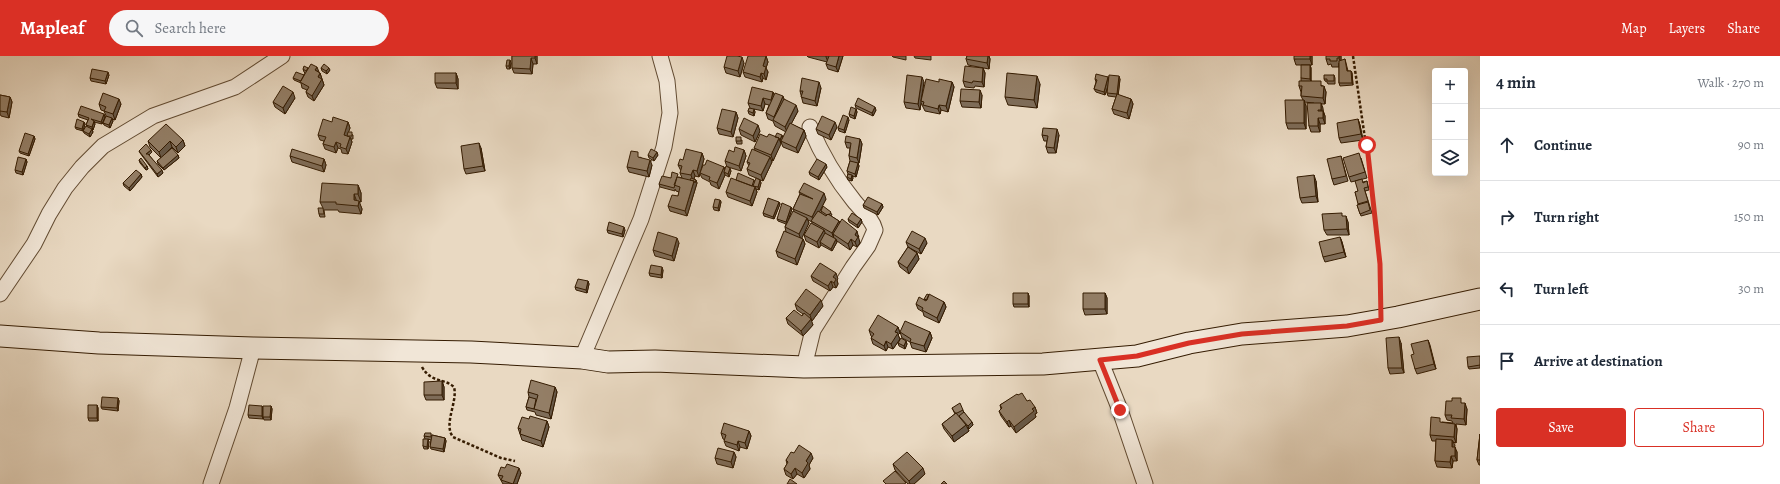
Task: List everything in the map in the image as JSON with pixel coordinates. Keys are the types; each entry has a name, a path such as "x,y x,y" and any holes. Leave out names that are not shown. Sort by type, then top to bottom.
{"street":[{"path":"0,294 34,244 49,214 65,188 82,166 103,146 153,116 235,87 282,56"},
{"path":"582,358 641,219 664,147 670,113 667,81 660,56"},
{"path":"804,367 813,330 852,267 868,246 875,230 873,222 853,200 838,179 818,147 810,127"},
{"path":"0,336 99,343 253,348 471,352 582,358 608,362 655,361 804,367 1035,364 1137,356 1189,343 1242,334 1347,326 1480,299"},
{"path":"211,484 237,408 253,348"},
{"path":"1100,360 1120,410 1145,484"}],"path":[{"path":"1353,56 1371,180 1380,264 1381,320"},
{"path":"420,351 419,363 424,371 436,380 454,387 454,407 450,428 453,437 501,458 514,461"}],"building":[{"path":"512,56 535,56 535,58 531,58 530,69 512,68"},
{"path":"727,56 742,57 738,71 724,67"},
{"path":"748,56 766,56 763,66 766,67 764,74 761,73 760,77 743,72"},
{"path":"829,56 839,56 836,67 826,64"},
{"path":"967,56 988,56 987,63 966,59"},
{"path":"1294,56 1310,56 1310,59 1294,59"},
{"path":"1326,56 1339,56 1339,58 1337,58 1337,61 1330,61 1330,59 1326,59"},
{"path":"1345,59 1347,71 1351,71 1352,83 1339,83 1339,61"},
{"path":"507,60 510,60 509,66 506,66"},
{"path":"311,64 317,67 315,70 320,73 318,77 322,79 312,96 306,92 309,87 300,82"},
{"path":"324,64 329,68 326,71 321,68"},
{"path":"1301,65 1310,65 1310,79 1301,78"},
{"path":"304,66 308,68 306,71 303,69"},
{"path":"965,66 983,68 982,82 973,81 972,83 963,81"},
{"path":"92,69 108,72 105,81 90,78"},
{"path":"296,72 304,75 301,81 293,78"},
{"path":"435,73 456,73 456,83 435,83"},
{"path":"1007,73 1037,76 1034,100 1005,97"},
{"path":"1096,74 1108,77 1104,92 1094,89 1097,80 1095,79"},
{"path":"907,75 922,77 918,104 904,102"},
{"path":"1109,75 1119,76 1117,94 1107,93"},
{"path":"1324,75 1334,75 1334,81 1327,81 1327,79 1324,79"},
{"path":"802,78 819,82 815,101 801,97 803,91 800,91"},
{"path":"926,79 939,82 939,79 952,82 946,106 939,105 938,109 923,105 924,102 921,101"},
{"path":"1299,81 1321,81 1321,86 1324,86 1323,98 1301,96 1302,86 1299,86"},
{"path":"283,86 293,92 283,108 273,102"},
{"path":"752,87 773,92 771,100 763,98 761,106 748,103"},
{"path":"961,89 980,90 979,102 960,101"},
{"path":"103,93 119,99 113,114 104,111 106,107 99,104"},
{"path":"775,93 783,96 774,117 766,113"},
{"path":"1117,94 1131,99 1127,113 1112,109"},
{"path":"0,95 10,97 7,112 0,111"},
{"path":"858,98 875,107 872,113 855,105"},
{"path":"784,99 796,105 785,127 773,120"},
{"path":"1285,100 1304,100 1304,123 1286,123"},
{"path":"1307,103 1321,103 1321,110 1318,111 1323,111 1323,118 1318,118 1318,126 1309,126"},
{"path":"81,106 104,114 101,122 91,119 94,121 92,127 86,125 89,118 78,114"},
{"path":"851,107 856,109 854,116 849,114"},
{"path":"749,108 754,109 753,113 748,111"},
{"path":"722,109 736,112 731,132 717,128"},
{"path":"843,115 848,117 844,130 838,128"},
{"path":"106,116 112,118 109,125 103,123"},
{"path":"822,116 835,122 829,135 816,129"},
{"path":"333,117 348,122 344,135 350,137 346,149 340,147 341,144 336,142 334,147 323,144 326,137 318,135 323,119 332,122"},
{"path":"744,118 758,125 753,136 739,129"},
{"path":"77,119 84,122 82,129 75,127"},
{"path":"1358,119 1361,134 1339,138 1337,123"},
{"path":"790,123 804,130 796,148 781,141"},
{"path":"166,124 183,140 176,147 170,141 159,152 148,141"},
{"path":"86,126 92,129 89,134 83,131"},
{"path":"1043,128 1057,129 1054,148 1046,147 1048,136 1042,135"},
{"path":"348,132 352,132 352,136 347,136"},
{"path":"25,133 34,136 28,154 19,151"},
{"path":"777,133 782,135 780,140 779,138 775,137"},
{"path":"760,134 767,137 769,134 779,138 771,155 754,148"},
{"path":"846,136 860,139 857,158 849,156 851,143 845,142"},
{"path":"736,137 741,137 741,141 736,141"},
{"path":"479,143 483,166 464,169 461,146"},
{"path":"146,144 151,150 146,154 148,154 162,170 157,174 139,151"},
{"path":"735,147 744,150 739,166 725,161 729,150 734,152"},
{"path":"172,148 178,155 163,168 157,161"},
{"path":"292,149 324,159 322,166 290,156"},
{"path":"651,149 657,152 653,158 648,155"},
{"path":"686,149 702,153 697,171 693,170 691,175 680,173 682,166 678,165 680,159 683,160"},
{"path":"752,149 770,157 761,175 747,169 750,163 747,162"},
{"path":"631,151 638,152 638,157 650,160 647,171 627,167"},
{"path":"1359,153 1365,172 1349,177 1343,158"},
{"path":"1341,156 1346,176 1332,179 1327,159"},
{"path":"18,157 26,159 22,172 15,170"},
{"path":"141,158 147,166 145,168 139,160"},
{"path":"817,159 826,164 818,177 809,172"},
{"path":"707,160 724,167 717,183 709,180 710,177 700,173"},
{"path":"850,161 858,163 855,174 847,171"},
{"path":"726,166 730,168 728,174 724,172"},
{"path":"136,170 141,174 129,188 123,183"},
{"path":"672,172 678,174 674,188 659,184 662,176 671,178"},
{"path":"738,173 754,180 752,186 736,180"},
{"path":"848,174 852,175 851,179 847,177"},
{"path":"1314,175 1316,196 1300,198 1297,177"},
{"path":"677,177 694,181 685,211 668,206 672,195 678,196 680,187 674,185"},
{"path":"691,178 696,180 695,183 694,181 690,180"},
{"path":"731,178 755,187 750,201 726,192"},
{"path":"756,178 760,180 758,187 753,186"},
{"path":"1362,179 1363,183 1367,181 1368,187 1364,188 1368,201 1358,204 1355,192 1358,191 1355,181"},
{"path":"322,183 358,185 358,194 354,194 354,200 359,201 358,206 336,204 336,202 320,202"},
{"path":"804,183 824,193 812,217 793,209 800,194 813,199 799,192"},
{"path":"868,197 882,204 877,212 863,205"},
{"path":"768,198 779,202 773,217 763,213"},
{"path":"715,199 720,200 718,208 713,207"},
{"path":"1368,202 1370,210 1360,214 1357,205"},
{"path":"782,203 791,207 786,222 777,219"},
{"path":"823,206 831,212 829,215 821,211"},
{"path":"318,208 323,208 324,214 319,214"},
{"path":"793,211 807,218 799,234 785,227"},
{"path":"818,211 826,216 828,214 839,221 832,233 811,221"},
{"path":"852,213 861,219 857,225 848,219"},
{"path":"1342,213 1342,216 1346,216 1347,229 1324,230 1322,214"},
{"path":"842,219 857,231 855,235 858,237 855,242 851,239 848,244 833,234"},
{"path":"609,222 624,227 622,234 607,230"},
{"path":"811,223 824,230 817,242 804,235"},
{"path":"784,231 803,239 795,259 776,251"},
{"path":"912,231 925,238 919,249 906,242"},
{"path":"658,232 677,238 672,256 653,250"},
{"path":"825,233 836,239 831,249 820,242"},
{"path":"1340,237 1344,252 1323,257 1319,242"},
{"path":"908,247 917,253 907,268 898,262"},
{"path":"820,263 836,273 833,277 836,279 834,283 831,281 828,286 811,276"},
{"path":"651,265 662,267 661,275 649,273"},
{"path":"578,279 588,281 586,290 575,287"},
{"path":"806,289 821,300 810,315 795,304"},
{"path":"1013,293 1028,293 1028,304 1013,304"},
{"path":"1083,293 1105,293 1105,309 1083,309"},
{"path":"927,294 929,295 927,300 924,299"},
{"path":"929,294 944,302 937,318 922,310 923,308 916,304 919,297 926,301"},
{"path":"794,310 802,316 804,313 811,319 801,331 786,318"},
{"path":"878,315 898,327 895,332 898,333 891,344 886,341 884,346 871,338 874,334 869,330"},
{"path":"905,321 930,332 924,346 910,342 911,339 900,332"},
{"path":"1399,337 1402,368 1388,368 1386,338"},
{"path":"901,338 906,341 904,346 898,343"},
{"path":"1428,340 1434,364 1415,369 1411,355 1414,354 1411,344"},
{"path":"1480,356 1480,365 1468,367 1467,357"},
{"path":"531,380 555,387 549,413 534,409 538,395 528,392"},
{"path":"442,381 442,395 424,395 424,382"},
{"path":"1022,393 1027,401 1030,400 1035,407 1032,409 1034,411 1014,427 1009,420 1007,422 999,411 1002,408 1000,405 1017,394"},
{"path":"102,397 118,398 117,408 101,407"},
{"path":"529,397 536,399 534,409 526,407"},
{"path":"1452,398 1461,398 1461,403 1465,403 1464,419 1451,418 1452,415 1445,415 1446,401 1452,401"},
{"path":"960,403 963,410 955,413 952,408"},
{"path":"88,405 97,405 97,418 88,418"},
{"path":"249,405 262,406 262,416 248,415"},
{"path":"263,406 271,406 270,417 263,417"},
{"path":"964,412 972,422 968,426 959,416"},
{"path":"956,413 966,425 952,436 942,424"},
{"path":"530,416 547,421 541,441 520,434 521,429 518,428 522,417 529,419"},
{"path":"1431,417 1440,418 1440,422 1455,424 1454,437 1430,435"},
{"path":"724,423 749,431 745,443 738,441 737,445 724,441 726,435 721,433"},
{"path":"425,433 431,433 431,437 424,436"},
{"path":"1480,434 1480,460 1477,460"},
{"path":"432,435 445,438 443,449 430,447"},
{"path":"423,439 428,439 427,447 423,446"},
{"path":"1436,439 1452,440 1452,447 1455,447 1455,456 1451,456 1450,462 1435,461"},
{"path":"799,445 811,453 806,461 808,463 802,473 795,468 791,474 784,469 788,462 786,460 791,452 794,453"},
{"path":"718,448 734,452 731,462 715,458"},
{"path":"907,452 923,468 909,481 893,464"},
{"path":"507,464 519,468 513,484 501,480 503,476 498,475 501,467 505,468"},
{"path":"895,471 906,483 886,484 883,481"},
{"path":"790,479 797,484 787,484"}],"route":[{"path":"1120,410 1100,360 1137,356 1189,343 1242,334 1347,326 1381,320 1380,264 1367,145"}]}
